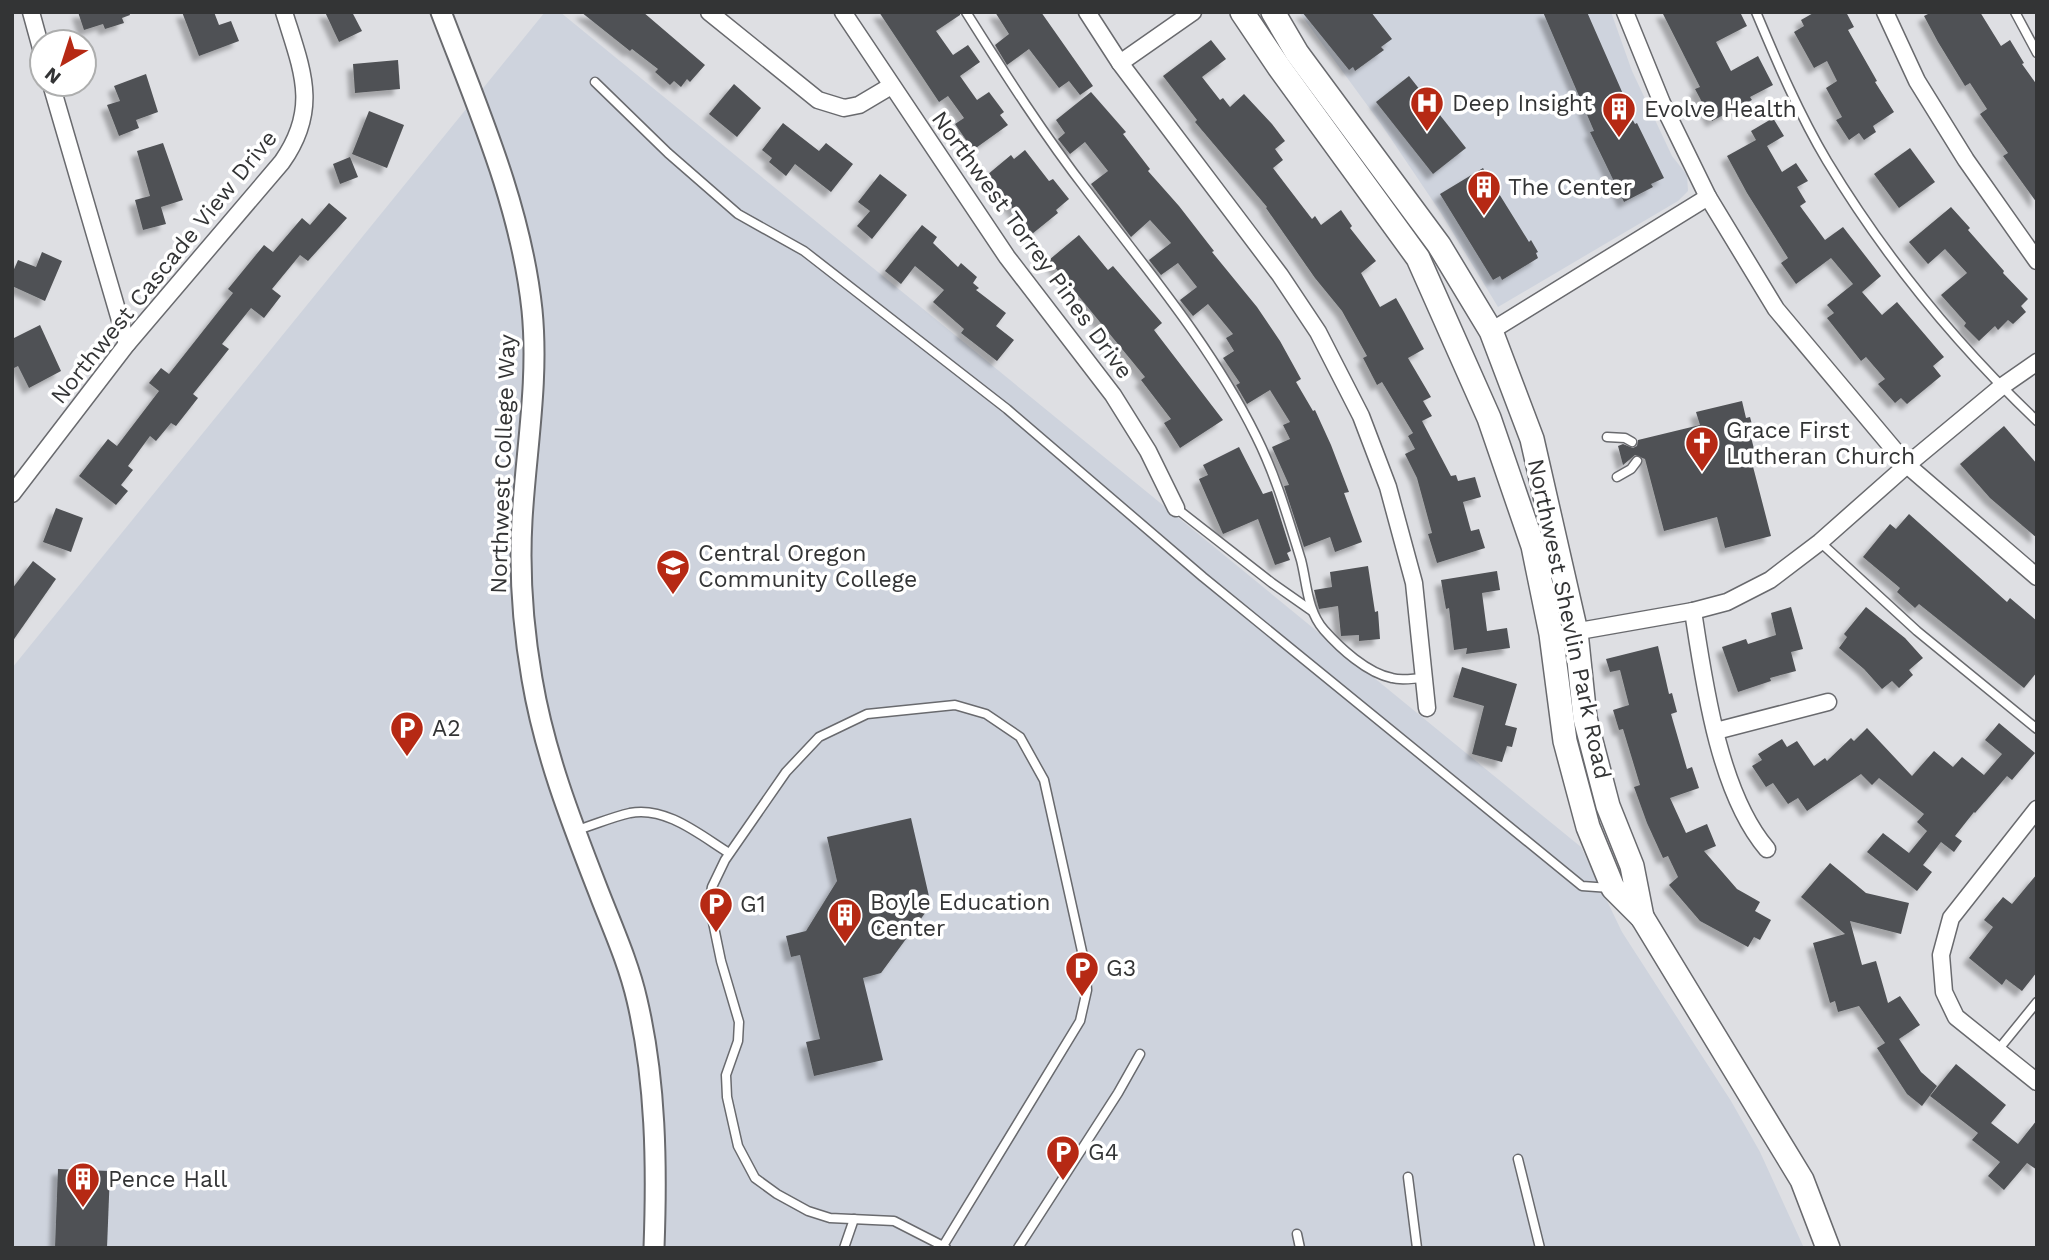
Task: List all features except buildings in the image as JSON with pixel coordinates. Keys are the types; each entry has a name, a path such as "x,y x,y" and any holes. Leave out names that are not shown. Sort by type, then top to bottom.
{"main road":[{"name":"Northwest Shevlin Park Road","path":"1242,12 1419,258 1489,418 1533,546 1551,634 1565,741 1588,827 1613,888 1642,917 1802,1180 1828,1248"},
{"name":"Northwest Shevlin Park Road","path":"1273,12 1297,52 1439,245 1491,331 1532,439 1576,632 1585,718 1608,806 1632,866 1642,917"}],"street":[{"name":"Northwest Cascade View Drive","path":"12,494 127,344 282,162 296,141 305,97 303,78 284,12"},
{"name":"Northwest College Way","path":"441,12 497,161 521,239 532,312 533,392 522,522 522,593 531,677 552,769 637,999 650,1078 655,1135 654,1248"},
{"path":"709,12 818,100 844,108 859,104 891,86"},
{"name":"Northwest Torrey Pines Drive","path":"843,12 1007,257 1113,395 1148,451 1176,508"},
{"path":"1087,12 1120,63 1280,275 1318,332 1362,416 1388,487 1414,583 1427,708"},
{"path":"1120,63 1193,12"},
{"path":"1625,12 1662,103 1708,197 1776,309 1907,465 2037,577"},
{"path":"1885,12 1917,81 1966,159 2037,261"},
{"path":"55,98 127,344"},
{"path":"1491,331 1708,197"},
{"path":"1551,634 1693,611 1727,602 1770,580 1821,542 1907,465 2001,387 2037,362"},
{"path":"1693,611 1703,679 1738,802 1746,821 1767,849"},
{"path":"1716,731 1828,702"},
{"path":"2037,809 1951,918 1944,935 1941,955 1944,992 1956,1017 2037,1082"}],"lane":[{"path":"966,12 1026,107 1177,307 1213,361 1256,436 1280,492 1312,611 1324,630 1371,670 1393,679 1424,678"},
{"path":"1756,12 1792,93 1827,160 1853,201 1928,307 2001,387 2037,421"},
{"path":"2015,12 2037,53"},
{"path":"2026,34 2037,28"},
{"path":"595,82 668,153 738,215 804,251 1007,409 1203,577 1583,886 1613,888"},
{"path":"1606,437 1625,438 1632,442"},
{"path":"1617,477 1631,469 1637,461"},
{"path":"1176,508 1312,611"},
{"path":"1821,542 1917,631 2037,729"},
{"path":"955,705 986,714 1020,737 1044,780 1086,965 1087,990 1080,1021 944,1247 894,1222 854,1219 830,1218 808,1211 777,1194 755,1178 738,1146 730,1117 726,1074 738,1041 738,1021 721,961 709,903 712,887 729,853 786,772 820,737 867,714 955,705"},
{"path":"575,831 631,813 656,813 683,824 729,853"},
{"path":"1998,1050 2037,1002"},
{"path":"1018,1248 1118,1093 1140,1054"},
{"path":"1518,1159 1540,1248"},
{"path":"1408,1177 1417,1248"},
{"path":"844,1248 854,1219"},
{"path":"1297,1234 1300,1248"}],"shaded area":[{"name":"Central Oregon Community College","path":"545,12 560,12 1581,847 1622,932 1731,1101 1760,1152 1804,1248 12,1248 12,668"},
{"path":"1299,12 1611,12 1632,71 1672,156 1687,175 1688,191 1678,201 1498,307 1441,213 1381,124"}],"place":[{"name":"Deep Insight","path":"1427,133"},
{"name":"Evolve Health","path":"1619,139"},
{"name":"The Center","path":"1484,217"},
{"name":"Grace First Lutheran Church","path":"1702,473"},
{"name":"Central Oregon Community College","path":"673,596"},
{"name":"A2","path":"407,758"},
{"name":"G1","path":"716,934"},
{"name":"Boyle Education Center","path":"845,945"},
{"name":"G3","path":"1082,998"},
{"name":"G4","path":"1063,1182"},
{"name":"Pence Hall","path":"83,1209"}]}
